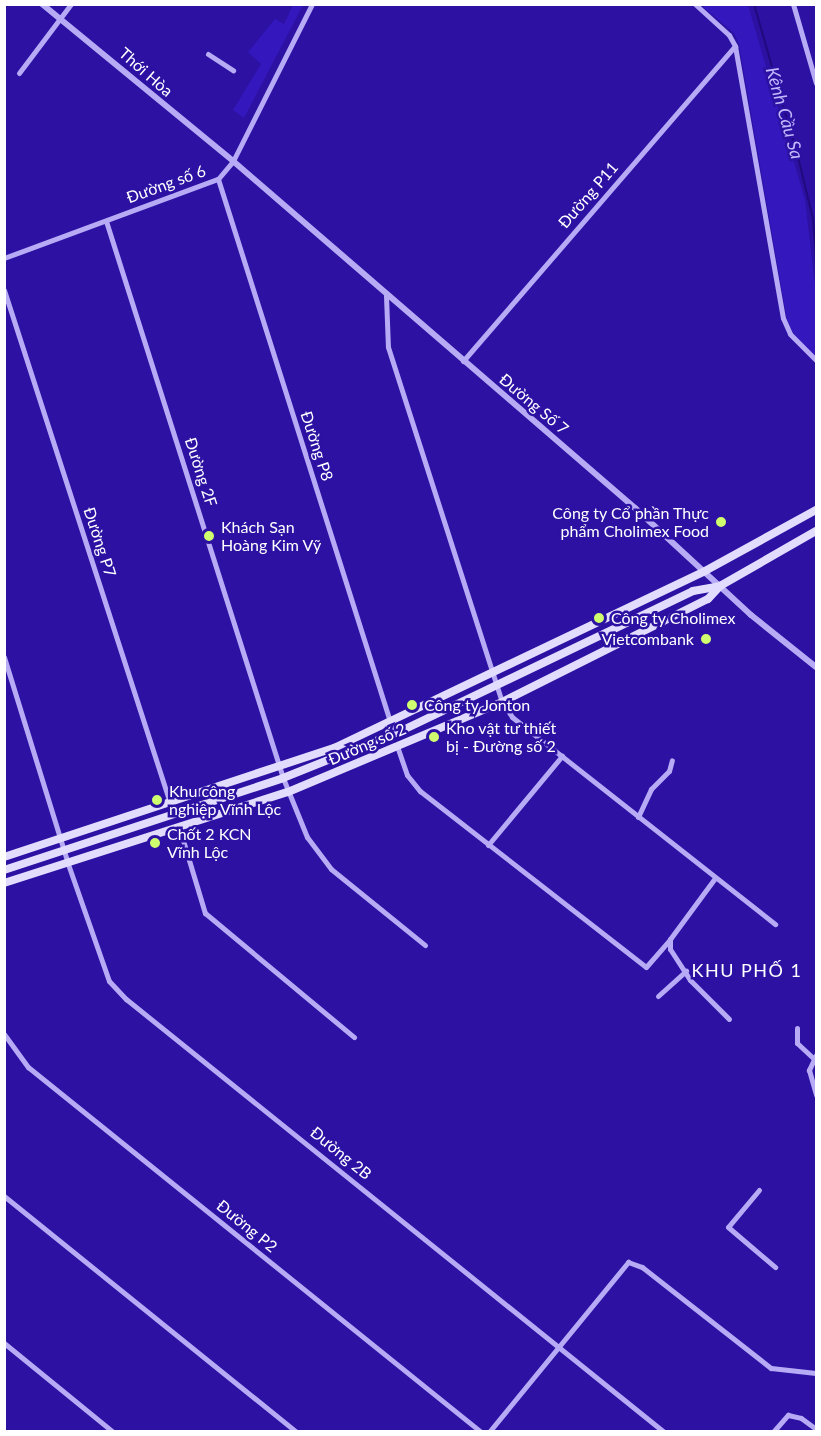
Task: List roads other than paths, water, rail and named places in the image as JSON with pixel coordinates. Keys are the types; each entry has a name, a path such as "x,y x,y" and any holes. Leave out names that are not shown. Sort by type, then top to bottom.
{"main road":[{"name":"Đường số 2","path":"4,857 62,840 334,748 705,571 816,510"},
{"name":"Đường số 2","path":"4,883 288,792 502,702 708,599 720,586 816,531"},
{"path":"693,591 705,571"},
{"name":"Đường số 2","path":"4,870 65,852 283,778 394,734 693,591 720,586"}],"street":[{"name":"Thới Hòa","path":"42,4 233,161"},
{"path":"19,73 71,4"},
{"name":"Đường số 6","path":"4,258 218,179 233,161 312,4"},
{"path":"695,4 729,35 735,46 783,318 789,334 816,360"},
{"path":"793,4 816,78"},
{"name":"Đường P11","path":"463,362 735,46"},
{"path":"208,54 233,70"},
{"name":"Đường Số 7","path":"233,161 816,667"},
{"name":"Đường P8","path":"218,179 394,734"},
{"name":"Đường 2F","path":"106,220 279,766 307,837 331,869 425,945"},
{"name":"Đường P7","path":"4,290 170,803"},
{"path":"386,296 388,347 502,702 512,717 775,924"},
{"name":"Đường 2B","path":"4,657 102,969 117,990 664,1431"},
{"path":"397,746 408,775 420,791 646,967 716,878"},
{"path":"488,845 562,756"},
{"path":"638,817 651,789 669,771 672,760"},
{"path":"179,827 206,913 354,1037"},
{"path":"669,939 670,949 690,980 729,1019"},
{"path":"658,996 686,971"},
{"path":"797,1028 796,1043 815,1057 809,1071 816,1095"},
{"name":"Đường P2","path":"4,1034 28,1067 482,1431"},
{"path":"759,1190 728,1227 775,1267"},
{"path":"4,1196 297,1431"},
{"path":"489,1431 628,1262 642,1267 771,1368 816,1373"},
{"path":"4,1343 113,1431"},
{"path":"773,1431 788,1415 801,1418 816,1429"}],"waterway":[{"name":"Kênh Cầu Sa","path":"754,4 799,161 813,219 816,259"}],"place":[{"name":"Công ty Cổ phần Thực phẩm Cholimex Food","path":"721,522"},
{"name":"Khách Sạn Hoàng Kim Vỹ","path":"209,536"},
{"name":"Công ty Cholimex","path":"599,618"},
{"name":"Vietcombank","path":"706,639"},
{"name":"Công ty Jonton","path":"412,705"},
{"name":"Kho vật tư thiết bị - Đường số 2","path":"434,737"},
{"name":"Khu công nghiệp Vĩnh Lộc","path":"157,800"},
{"name":"Chốt 2 KCN Vĩnh Lộc","path":"155,843"}],"district":[{"name":"KHU PHỐ 1","path":"747,970"}]}
